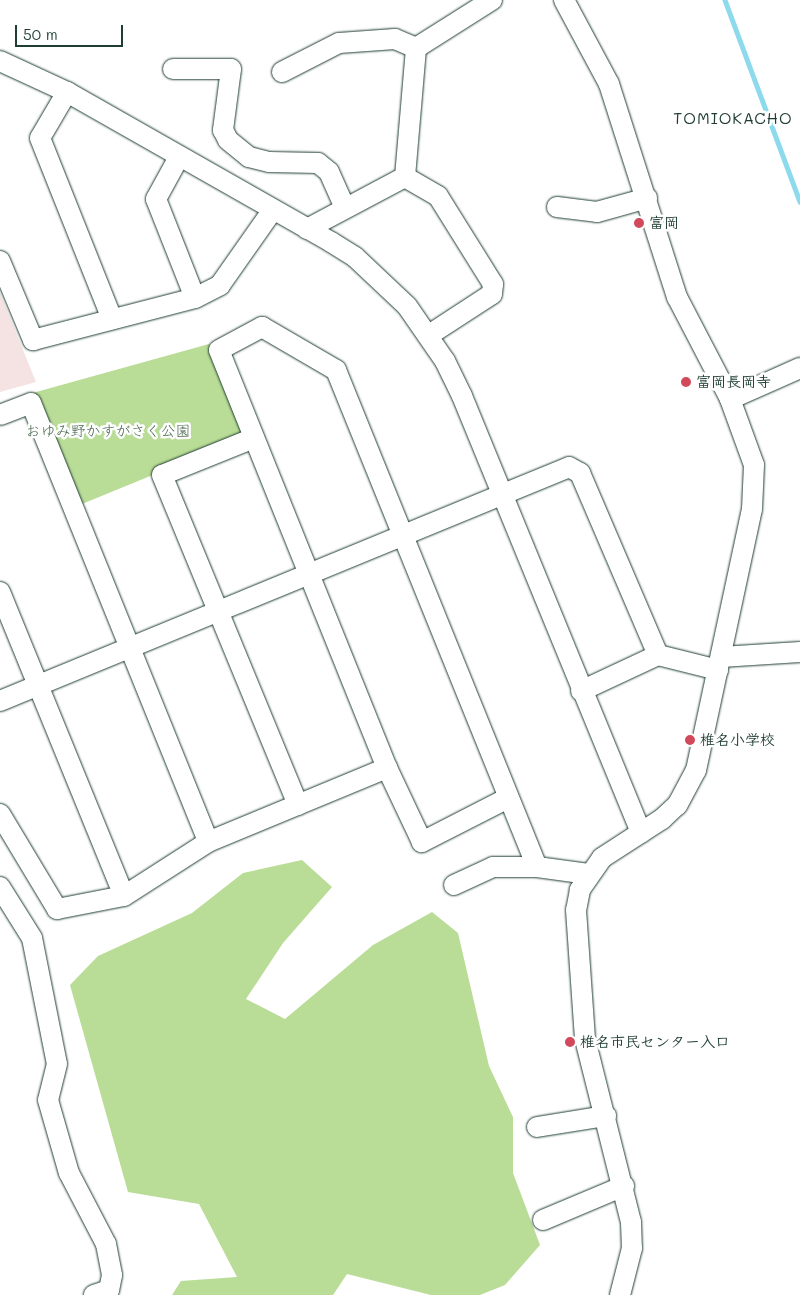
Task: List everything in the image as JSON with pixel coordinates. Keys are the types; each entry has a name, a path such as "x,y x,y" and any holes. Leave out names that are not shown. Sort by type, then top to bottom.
{"street":[{"path":"416,48 492,0"},
{"path":"564,0 609,84 647,198 677,297 730,399 749,442 754,486 720,663 689,787 672,810 641,834 602,858 589,874 580,890 575,928 585,1039 624,1186 633,1236 620,1295"},
{"path":"282,72 339,43 395,40 416,48"},
{"path":"405,177 416,48"},
{"path":"0,61 67,92 272,211 307,229 377,276 429,335 462,396 641,834"},
{"path":"173,69 231,69 223,130 228,140 249,157 268,162 318,163 329,172 345,208"},
{"path":"67,92 40,138 112,319"},
{"path":"179,157 156,199 195,298"},
{"path":"307,229 405,177"},
{"path":"405,177 438,196 493,284 492,294 429,335"},
{"path":"557,206 597,212 647,198"},
{"path":"0,261 33,340 195,298 220,285 272,211"},
{"path":"508,798 422,842 387,768 219,350 262,327 336,370 401,535 537,867"},
{"path":"730,399 800,368"},
{"path":"0,415 31,403 208,842"},
{"path":"254,438 162,475 298,805"},
{"path":"0,701 130,649 401,535 503,497 569,467 580,473 658,655"},
{"path":"0,592 124,896"},
{"path":"581,690 658,655 720,663 800,652"},
{"path":"0,814 6,835 57,909 124,896 208,842 387,768"},
{"path":"454,885 493,867 537,867 589,874"},
{"path":"0,887 32,938 57,1064 48,1100 69,1173 106,1244 112,1275 109,1290 97,1294"},
{"path":"537,1127 606,1116"},
{"path":"543,1220 624,1186"}],"shaded area":[{"path":"0,293 36,382 0,392"}],"green space":[{"name":"おゆみ野かすがさく公園","path":"209,344 248,436 77,506 29,394"},
{"path":"302,860 332,887 283,943 246,999 285,1019 373,945 432,912 458,933 489,1066 513,1117 513,1173 540,1245 505,1285 480,1295 431,1295 347,1274 333,1295 172,1295 181,1281 237,1277 199,1204 128,1192 70,985 98,956 192,913 243,873"}],"waterway":[{"path":"725,0 800,202"}],"place":[{"name":"富岡","path":"639,223"},
{"name":"富岡長岡寺","path":"686,382"},
{"name":"椎名小学校","path":"690,740"},
{"name":"椎名市民センター入口","path":"570,1042"}],"district":[{"name":"TOMIOKACHO","path":"733,118"}]}
